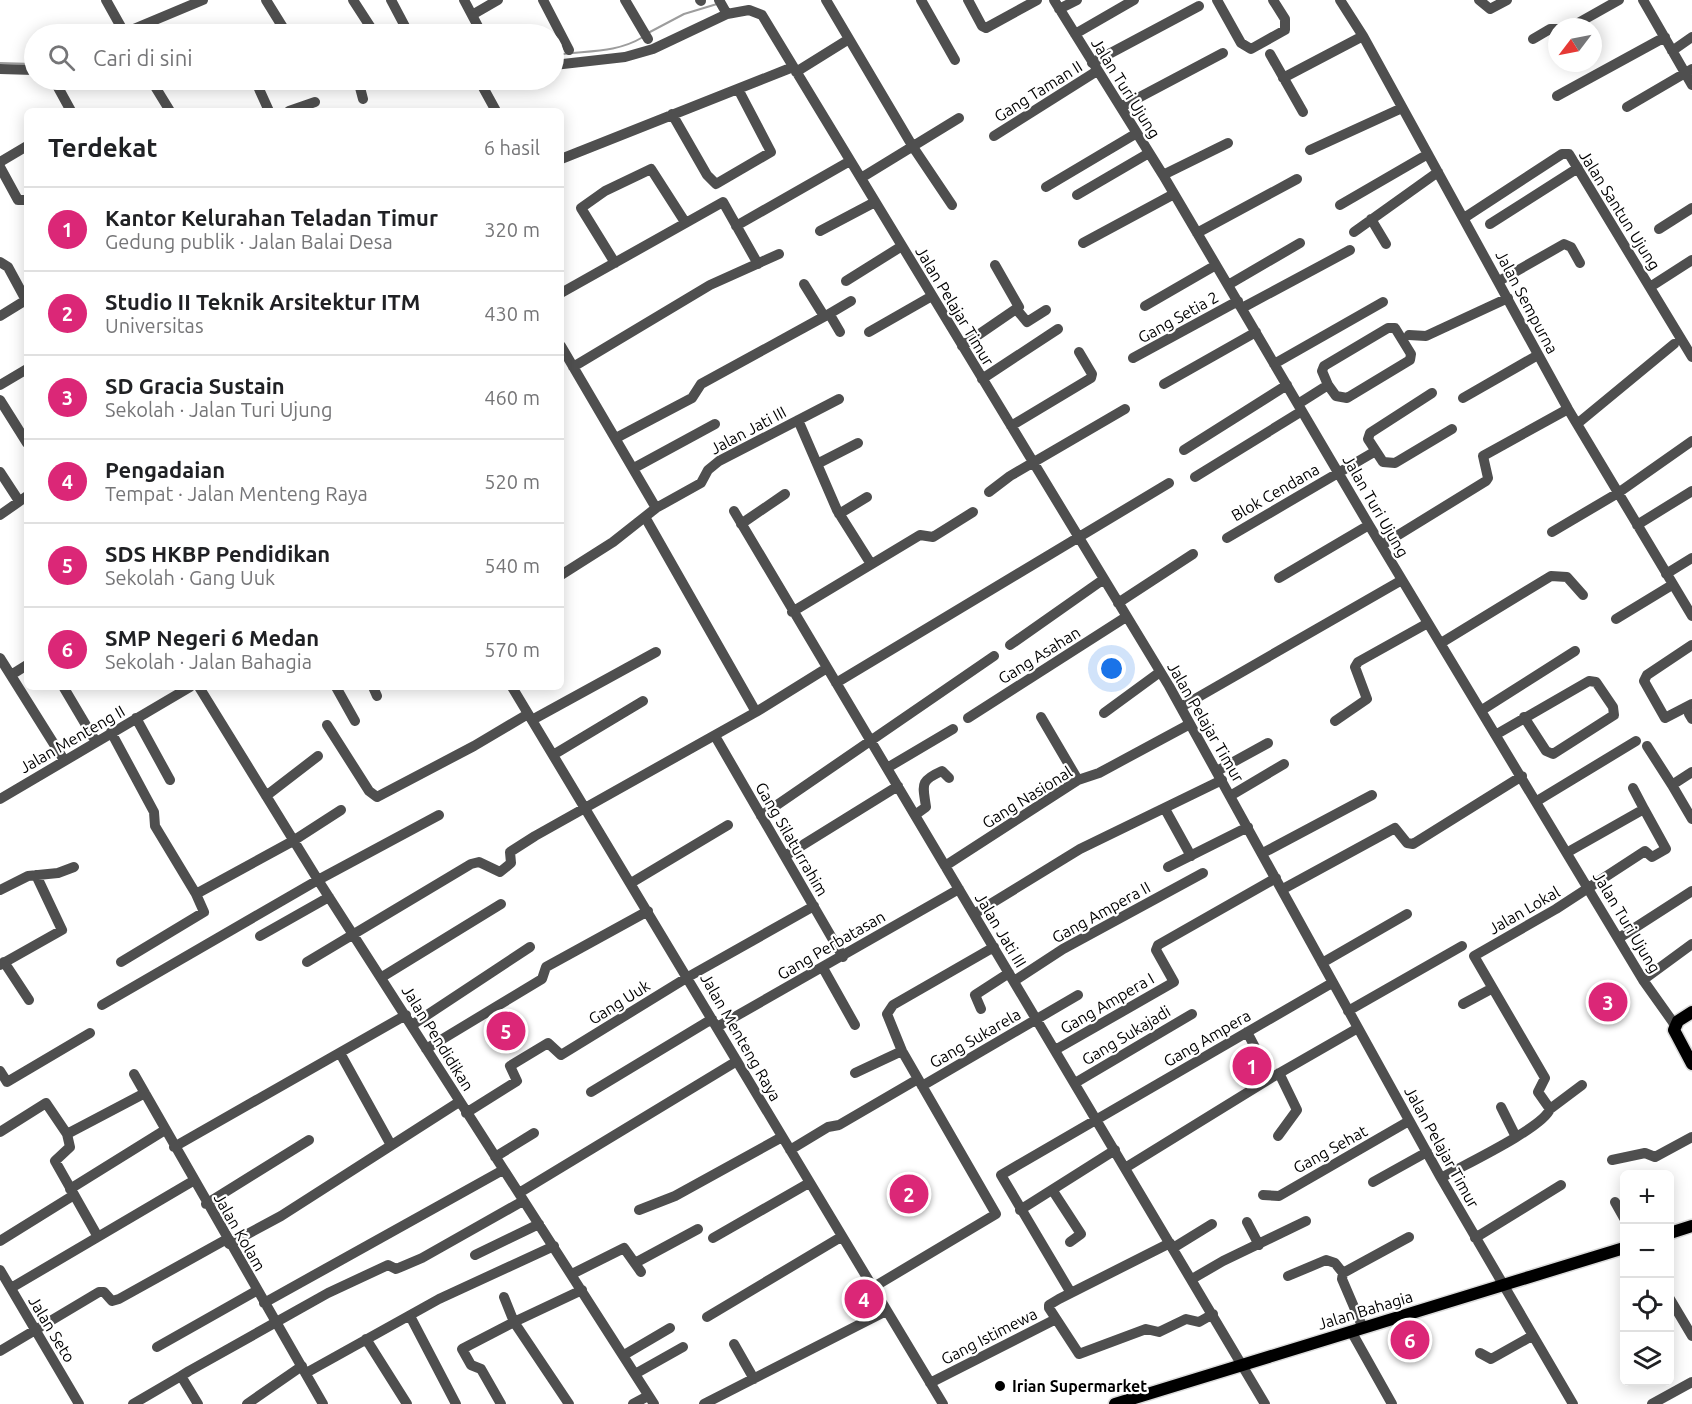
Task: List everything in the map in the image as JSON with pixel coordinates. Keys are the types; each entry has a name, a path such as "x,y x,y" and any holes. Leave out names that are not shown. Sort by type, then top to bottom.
{"main road":[{"path":"1692,1012 1675,1025 1674,1034 1692,1064"},
{"path":"1674,1232 1692,1226"},
{"name":"Jalan Bahagia","path":"1117,1404 1620,1249"}],"street":[{"path":"106,0 119,24"},
{"path":"147,24 203,0"},
{"path":"266,0 280,24"},
{"path":"353,0 369,24"},
{"path":"391,0 404,24"},
{"path":"464,0 477,24"},
{"path":"472,15 498,0"},
{"path":"543,0 555,24"},
{"path":"625,0 646,36"},
{"path":"826,0 914,147 952,205"},
{"path":"921,0 955,60"},
{"path":"968,0 982,26 986,28 1037,0"},
{"path":"1057,5 1077,0"},
{"path":"1075,34 1134,0"},
{"path":"1218,0 1241,43 1251,49 1285,30 1285,19 1273,0"},
{"name":"Jalan Sempurna","path":"1340,0 1363,36 1568,409 1692,616"},
{"path":"1479,0 1490,9 1507,0"},
{"path":"1587,18 1619,0"},
{"path":"1643,0 1672,51 1689,71 1692,85"},
{"path":"564,64 625,57 654,49 722,5"},
{"name":"Jalan Pelajar Timur","path":"722,5 762,15 1181,707 1441,1178 1573,1404"},
{"name":"Jalan Turi Ujung","path":"1057,5 1163,175 1369,525 1497,734 1643,980 1675,1025"},
{"name":"Gang Taman II","path":"994,136 1095,67 1198,6"},
{"path":"1533,39 1548,30"},
{"path":"1283,78 1363,36"},
{"path":"1672,51 1692,37"},
{"path":"1557,96 1665,38"},
{"path":"564,158 672,114 794,70 849,39"},
{"path":"564,40 569,50"},
{"path":"1121,107 1223,52"},
{"path":"1270,54 1302,112"},
{"path":"0,69 24,70"},
{"path":"1627,107 1689,71"},
{"path":"672,114 706,175 716,184 771,152 738,89"},
{"path":"59,90 68,108"},
{"path":"157,90 168,108"},
{"path":"260,90 268,108"},
{"path":"361,90 363,99"},
{"path":"484,90 494,108"},
{"path":"298,108 315,102"},
{"path":"1310,150 1402,108"},
{"path":"861,178 959,118"},
{"path":"1046,187 1137,134"},
{"path":"1163,175 1228,143"},
{"path":"0,162 24,148"},
{"path":"1077,195 1149,153"},
{"path":"1340,205 1428,154"},
{"name":"Jalan Santun Ujung","path":"1464,218 1562,154 1569,154 1692,357"},
{"path":"736,226 850,161"},
{"path":"0,167 18,200 24,200"},
{"path":"1490,224 1578,168"},
{"path":"615,263 581,208 605,191 651,169 685,222"},
{"path":"1354,232 1438,172"},
{"path":"1197,233 1297,179"},
{"path":"1083,243 1174,194"},
{"path":"564,292 723,202 758,264"},
{"path":"820,231 875,202"},
{"path":"1659,229 1692,208"},
{"path":"1371,219 1386,244"},
{"path":"1228,285 1300,243"},
{"path":"1498,281 1564,244 1571,247 1580,263"},
{"path":"846,281 902,246"},
{"name":"Gang Setia 2","path":"1133,358 1350,250"},
{"path":"573,367 710,285 779,254"},
{"path":"1650,287 1692,260"},
{"path":"0,262 8,267 24,296"},
{"path":"962,346 1017,310 1019,305 995,265"},
{"path":"1145,306 1216,265"},
{"path":"804,284 840,332"},
{"path":"869,332 932,296"},
{"path":"1409,335 1426,336 1508,298"},
{"path":"616,438 692,398 701,384 851,301"},
{"path":"0,316 24,303"},
{"path":"1274,364 1383,303"},
{"path":"1017,310 1027,322 1046,310"},
{"path":"1388,328 1395,328 1412,354 1410,360 1347,398 1336,396 1328,385 1322,370 1324,366 1388,328"},
{"path":"982,379 1058,329"},
{"path":"1164,384 1256,332"},
{"path":"1577,424 1683,343"},
{"path":"564,351 656,508"},
{"path":"1011,426 1091,378 1092,374 1079,352"},
{"path":"1463,398 1538,355"},
{"path":"0,385 24,371"},
{"path":"1184,450 1287,385"},
{"path":"1195,477 1300,407 1328,385"},
{"path":"1432,393 1370,433 1368,439 1374,452 1383,462 1395,463 1452,429"},
{"name":"Jalan Jati III","path":"564,574 613,542 656,508 701,483 708,470 719,461 839,399"},
{"path":"0,400 24,438"},
{"path":"1382,545 1486,481 1488,478 1483,456 1568,409"},
{"path":"989,492 1033,463 1125,410"},
{"path":"798,420 839,514 871,564"},
{"path":"634,468 715,424"},
{"path":"1552,532 1618,493 1692,441"},
{"path":"817,464 858,443"},
{"name":"Blok Cendana","path":"1227,538 1374,452"},
{"path":"0,515 23,499 1,477"},
{"path":"836,683 1169,483"},
{"path":"1637,525 1692,491"},
{"path":"741,524 786,494"},
{"path":"839,514 867,497"},
{"name":"Jalan Jati III","path":"734,511 1265,1404"},
{"path":"792,612 920,535 933,537 973,512"},
{"path":"645,517 756,712"},
{"path":"1279,578 1369,525"},
{"path":"1118,603 1193,554"},
{"path":"1666,574 1692,558"},
{"path":"1441,643 1551,576 1567,577 1583,595"},
{"path":"1010,645 1104,579"},
{"path":"1181,707 1402,580"},
{"path":"1616,619 1672,585"},
{"name":"Gang Asahan","path":"968,718 1126,617"},
{"path":"1335,721 1367,699 1356,674 1355,667 1358,662 1428,623"},
{"path":"1691,712 1665,718 1644,681 1647,675 1692,645"},
{"path":"1482,710 1575,651"},
{"path":"327,725 372,795 377,797 656,652"},
{"path":"761,816 994,656"},
{"path":"0,658 64,760"},
{"path":"11,675 24,667"},
{"path":"307,962 474,863 500,872 511,863 510,852 585,807 715,736 827,668"},
{"path":"1104,713 1160,672"},
{"path":"1497,734 1524,717 1593,680 1614,711 1611,719 1553,754 1546,751 1524,717"},
{"path":"65,690 96,742"},
{"name":"Jalan Menteng II","path":"0,799 185,690"},
{"name":"Jalan Pendidikan","path":"201,690 293,841 382,976 459,1102 554,1246 651,1400"},
{"path":"338,690 355,721"},
{"name":"Jalan Menteng Raya","path":"514,690 943,1404"},
{"path":"553,755 643,701"},
{"path":"1041,717 1078,780"},
{"path":"136,718 170,780"},
{"name":"Gang Nasional","path":"945,866 1078,780 1099,774 1190,724"},
{"path":"887,768 953,729"},
{"path":"111,732 154,812 155,826 196,894 203,914 121,962"},
{"name":"Gang Silaturrahim","path":"715,736 843,957"},
{"path":"1537,801 1636,741"},
{"path":"974,915 1080,849 1165,809 1268,743"},
{"path":"1647,746 1692,819"},
{"path":"266,796 318,756"},
{"path":"1230,795 1284,764"},
{"path":"915,815 926,807 921,787 924,782 942,771 949,778"},
{"path":"1671,785 1692,772"},
{"path":"1282,889 1395,828 1407,843 1413,844 1522,776"},
{"path":"785,856 898,786"},
{"path":"1568,852 1644,809 1633,788"},
{"path":"1263,854 1372,795"},
{"path":"1165,809 1191,856"},
{"name":"Jalan Lokal","path":"1491,989 1474,956 1589,888 1645,851 1652,857 1666,849 1644,809"},
{"path":"196,894 293,841 341,810"},
{"path":"102,1005 318,880 439,815"},
{"path":"631,883 729,825"},
{"path":"1168,867 1248,827"},
{"path":"0,890 23,878 58,873 74,867"},
{"name":"Gang Ampera II","path":"981,1009 975,995 1203,873"},
{"path":"29,1000 2,964 62,930 36,875"},
{"name":"Gang Ampera I","path":"1055,1050 1174,981 1156,950 1158,945 1276,878"},
{"name":"Gang Perbatasan","path":"591,1092 714,1023 843,957 959,889"},
{"path":"1618,938 1692,891"},
{"path":"260,936 329,897"},
{"path":"382,976 501,904"},
{"name":"Gang Uuk","path":"466,1113 517,1081 511,1065 548,1043 561,1055 688,977 814,906"},
{"path":"426,1049 543,979 546,967 648,911"},
{"path":"1322,963 1407,914"},
{"path":"1643,980 1692,944"},
{"path":"1348,1011 1462,946"},
{"path":"174,1147 340,1053 409,1020 530,947"},
{"name":"Gang Sukarela","path":"994,947 889,1009 887,1016 902,1051 920,1083 1037,1020 1078,995"},
{"path":"823,968 855,1025"},
{"name":"Gang Ampera","path":"1020,1210 1001,1175 1332,983"},
{"path":"1464,1004 1491,989 1545,1078 1538,1092 1550,1109"},
{"name":"Gang Sukajadi","path":"1075,1083 1192,1014"},
{"path":"1125,1167 1275,1075 1358,1029"},
{"path":"1247,1032 1297,1110 1278,1136"},
{"path":"0,1071 3,1085 90,1033"},
{"path":"855,1072 902,1051"},
{"path":"340,1053 391,1145"},
{"path":"133,1404 328,1293 388,1265 396,1269 422,1258 737,1061"},
{"name":"Jalan Kolam","path":"134,1074 206,1204 323,1404"},
{"path":"790,1150 828,1127 839,1125 920,1083 996,1214 872,1288"},
{"path":"1441,1178 1516,1137 1582,1086"},
{"path":"67,1134 145,1093"},
{"path":"0,1351 99,1292 104,1292 115,1301 280,1216 459,1102"},
{"path":"0,1132 46,1103 67,1134 70,1147 55,1161 98,1237"},
{"path":"1501,1107 1516,1137"},
{"name":"Gang Sehat","path":"1263,1195 1279,1196 1409,1121"},
{"path":"0,1241 165,1130"},
{"path":"495,1157 534,1133"},
{"path":"639,1210 675,1196 782,1137"},
{"path":"1612,1160 1645,1153 1655,1157 1692,1137"},
{"path":"206,1204 309,1140"},
{"path":"1071,1293 1020,1210 1115,1150"},
{"path":"1372,1182 1427,1152"},
{"path":"264,1303 503,1170"},
{"path":"11,1288 193,1181"},
{"path":"713,1238 809,1183"},
{"path":"1475,1238 1561,1185"},
{"path":"1053,1191 1081,1234 1070,1242"},
{"path":"1615,1202 1620,1211"},
{"path":"1192,1279 1223,1261 1306,1221"},
{"path":"1247,1222 1259,1245"},
{"path":"475,1255 539,1224"},
{"path":"1056,1319 1049,1305 1172,1246 1212,1224"},
{"path":"572,1274 624,1248 638,1268 698,1229"},
{"path":"707,1317 841,1237"},
{"path":"1343,1273 1409,1237"},
{"path":"247,1404 304,1370 439,1299 554,1246"},
{"path":"1288,1276 1326,1260 1335,1263 1343,1273 1342,1279 1357,1330 1392,1404"},
{"name":"Jalan Seto","path":"1,1276 11,1288 79,1404"},
{"path":"501,1404 481,1369 471,1365 462,1348 582,1290"},
{"path":"158,1347 256,1291"},
{"path":"504,1297 514,1322 569,1404"},
{"path":"1674,1306 1692,1336"},
{"path":"704,1404 886,1311"},
{"name":"Gang Istimewa","path":"930,1383 1056,1319 1079,1354 1147,1329 1159,1332 1186,1319 1199,1322 1213,1314"},
{"path":"410,1316 456,1404"},
{"path":"624,1355 670,1328"},
{"path":"1480,1353 1491,1359 1532,1336"},
{"path":"366,1339 407,1404"},
{"path":"734,1344 754,1379"},
{"path":"635,1374 682,1347"},
{"path":"181,1376 198,1404"},
{"path":"1652,1404 1692,1382"},
{"path":"633,1404 651,1400"}],"waterway":[{"path":"648,33 684,14 717,4"},
{"path":"564,54 611,49 643,37"},
{"path":"0,63 24,64"}],"place":[{"name":"SD Gracia Sustain","path":"1608,1002"},
{"name":"SDS HKBP Pendidikan","path":"506,1031"},
{"name":"Kantor Kelurahan Teladan Timur","path":"1252,1066"},
{"name":"Studio II Teknik Arsitektur ITM","path":"909,1194"},
{"name":"Pengadaian","path":"864,1299"},
{"name":"SMP Negeri 6 Medan","path":"1410,1340"},
{"name":"Irian Supermarket","path":"1000,1386"}]}
